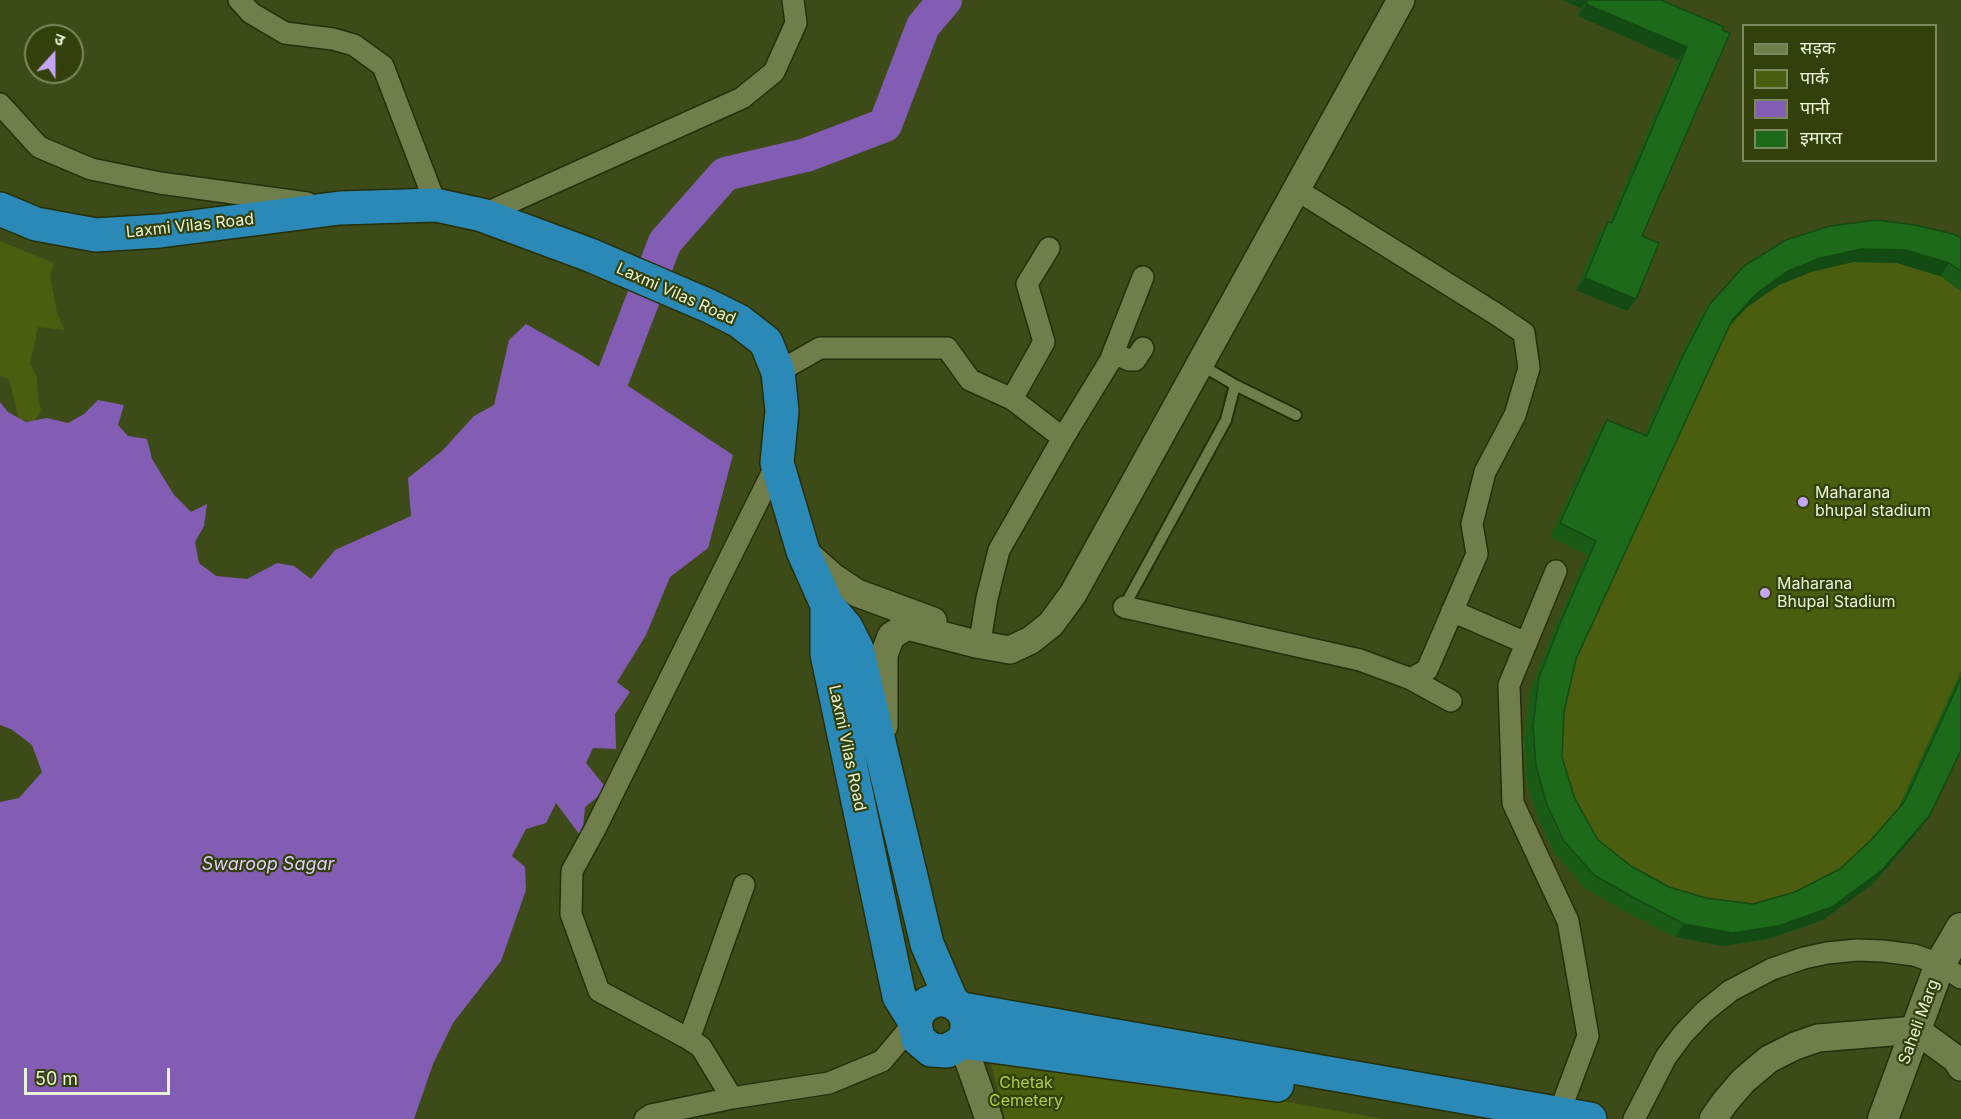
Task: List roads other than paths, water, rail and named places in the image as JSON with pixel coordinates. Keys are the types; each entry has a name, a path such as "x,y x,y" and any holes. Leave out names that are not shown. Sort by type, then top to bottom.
{"highway":[{"name":"Laxmi Vilas Road","path":"0,209 36,224 96,235 160,231 340,208 435,205 497,220 590,255 709,306 739,321 766,342 778,372 782,411 777,463 803,551 827,605 827,654 899,996 915,1022 918,1039 931,1050 947,1051 962,1042"},
{"path":"827,605 846,627 857,649 927,944 957,1005 967,1020 967,1032 962,1042 1338,1093 1468,1119"},
{"path":"915,1022 919,1011 928,1003 940,999 957,1005 1569,1117"}],"main road":[{"name":"Saheli Marg","path":"1883,1119 1916,1030 1951,971 1961,928"}],"street":[{"path":"239,0 251,14 285,33 333,39 354,45 383,66 435,205"},
{"path":"497,220 742,98 774,72 796,23 793,0"},
{"path":"884,766 884,655 891,636 908,626 976,644 1010,650 1031,640 1051,624 1073,594 1401,0"},
{"path":"0,104 39,147 91,169 160,183 340,208"},
{"path":"1296,190 1524,333 1529,368 1515,415 1485,472 1472,524 1477,554 1427,670 1411,679"},
{"path":"1012,399 1044,342 1027,284 1049,248"},
{"path":"981,635 999,550 1113,353 1143,277"},
{"path":"778,372 820,348 947,348 970,380 1012,399 1063,438"},
{"path":"1113,353 1129,360 1135,360 1143,348"},
{"path":"732,1098 701,1047 599,992 571,914 572,871 596,829 777,463"},
{"path":"803,551 833,577 857,593 885,604 981,635 1010,641 1031,640"},
{"path":"1556,571 1509,686 1513,803 1568,921 1588,1036 1569,1117"},
{"path":"1124,607 1360,660 1411,679 1451,701"},
{"path":"1452,611 1526,643"},
{"path":"689,1039 744,885"},
{"path":"1634,1119 1650,1084 1683,1034 1704,1012 1751,979 1804,958 1857,950 1914,955 1951,971"},
{"path":"645,1119 651,1115 732,1098 829,1083 882,1061 915,1022"},
{"path":"1713,1119 1743,1081 1769,1059 1818,1038 1916,1030 1956,1059 1961,1067"},
{"path":"962,1042 989,1119"}],"lane":[{"path":"1201,365 1235,385 1296,415"},
{"path":"1124,607 1226,420 1235,385"}],"water":[{"name":"Swaroop Sagar","path":"526,324 581,355 733,455 708,548 670,577 646,635 617,682 630,692 615,714 616,749 593,748 586,763 607,789 585,807 582,838 556,803 546,823 526,829 512,856 525,867 526,890 501,961 453,1023 433,1064 414,1119 0,1119 0,802 19,798 42,772 32,745 11,729 0,725 0,402 8,412 26,422 47,418 68,423 84,414 98,400 124,405 118,425 128,436 147,439 152,459 174,495 191,512 207,504 204,526 195,542 199,563 216,576 247,579 277,563 294,566 311,579 335,550 411,516 408,478 442,451 474,416 494,405 509,340"}],"waterway":[{"path":"613,377 665,242 725,174 806,155 885,125 923,26 945,0"}],"place":[{"name":"Maharana bhupal stadium","path":"1803,502"},
{"name":"Maharana Bhupal Stadium","path":"1765,593"}],"park label":[{"name":"Chetak Cemetery","path":"1026,1092"}]}
